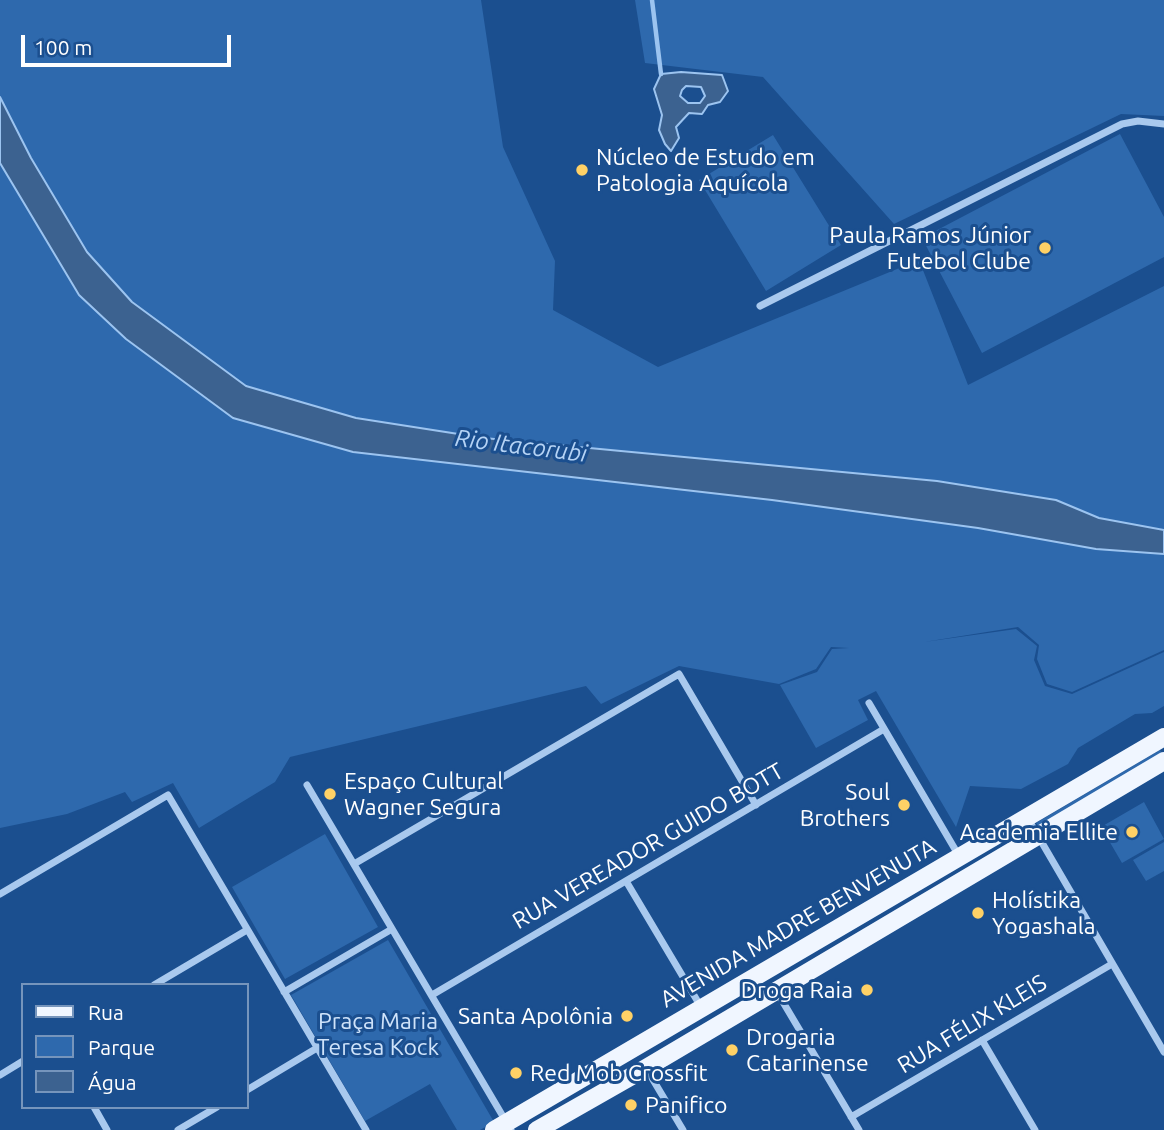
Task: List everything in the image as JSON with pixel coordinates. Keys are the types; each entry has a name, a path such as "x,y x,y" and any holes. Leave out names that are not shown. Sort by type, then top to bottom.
{"main road":[{"name":"AVENIDA MADRE BENVENUTA","path":"504,1127 701,1008 1163,739"},
{"name":"AVENIDA MADRE BENVENUTA","path":"537,1130 1164,761"}],"street":[{"path":"760,306 1122,124 1138,121 1164,124"},
{"path":"354,864 679,674 756,805"},
{"path":"869,703 960,857"},
{"name":"RUA VEREADOR GUIDO BOTT","path":"432,995 884,729"},
{"path":"307,785 432,995 504,1127"},
{"path":"0,894 168,795 366,1130"},
{"path":"1027,817 1164,1052"},
{"path":"626,881 701,1008"},
{"path":"284,992 393,929"},
{"path":"157,983 247,930"},
{"name":"RUA FÉLIX KLEIS","path":"851,1117 1112,964"},
{"path":"776,990 859,1130"},
{"path":"982,1041 1035,1130"},
{"path":"248,1089 317,1048"},
{"path":"0,1075 21,1062"},
{"path":"646,1068 683,1130"},
{"path":"95,1109 107,1130"},
{"path":"178,1130 214,1109"}],"green space":[{"path":"0,0 481,0 503,147 555,261 553,310 658,367 919,260 968,385 1164,286 1164,650 1072,692 1047,684 1037,659 1039,645 1018,627 924,642 1016,629 1037,646 1034,660 1045,686 1072,694 1164,652 1164,706 1152,713 1135,714 1078,748 1068,764 1021,789 970,786 956,827 876,691 858,700 868,720 816,748 780,685 817,672 832,649 849,648 831,647 816,669 779,684 679,666 601,704 586,686 290,757 275,782 199,828 173,783 132,802 125,792 67,814 0,828"},
{"path":"635,0 1164,0 1164,116 1121,114 894,224 763,77 645,63"},
{"name":"Paula Ramos Júnior Futebol Clube","path":"1120,134 1164,217 1164,257 982,353 922,238"},
{"path":"773,135 841,245 766,291 699,180"},
{"path":"1160,750 1162,754 1039,827 1036,823"},
{"name":"Academia Ellite","path":"1144,802 1164,839 1122,863 1101,827"},
{"path":"325,834 378,927 285,979 232,887"},
{"name":"Academia Ellite","path":"1164,842 1164,871 1146,881 1133,860"},
{"name":"Praça Maria Teresa Kock","path":"388,940 494,1122 480,1130 457,1130 430,1084 365,1121 291,995"}],"water":[{"path":"681,72 722,75 728,91 720,102 708,105 702,114 689,113 676,127 679,138 671,151 659,130 662,115 654,89 661,74","holes":["686,86 701,87 705,96 700,103 688,103 680,96"]},
{"name":"Rio Itacorubi","path":"0,97 31,158 87,252 132,302 246,386 356,418 484,438 937,481 1056,500 1099,518 1164,530 1164,554 1096,549 978,528 772,500 353,452 233,418 126,339 79,295 0,163"}],"waterway":[{"path":"652,0 661,74"}],"place":[{"name":"Núcleo de Estudo em Patologia Aquícola","path":"582,170"},
{"name":"Paula Ramos Júnior Futebol Clube","path":"1045,248"},
{"name":"Espaço Cultural Wagner Segura","path":"330,794"},
{"name":"Soul Brothers","path":"904,805"},
{"name":"Academia Ellite","path":"1132,832"},
{"name":"Holístika Yogashala","path":"978,913"},
{"name":"Droga Raia","path":"867,990"},
{"name":"Santa Apolônia","path":"627,1016"},
{"name":"Drogaria Catarinense","path":"732,1050"},
{"name":"Red Mob Crossfit","path":"516,1073"},
{"name":"Panifico","path":"631,1105"}]}
